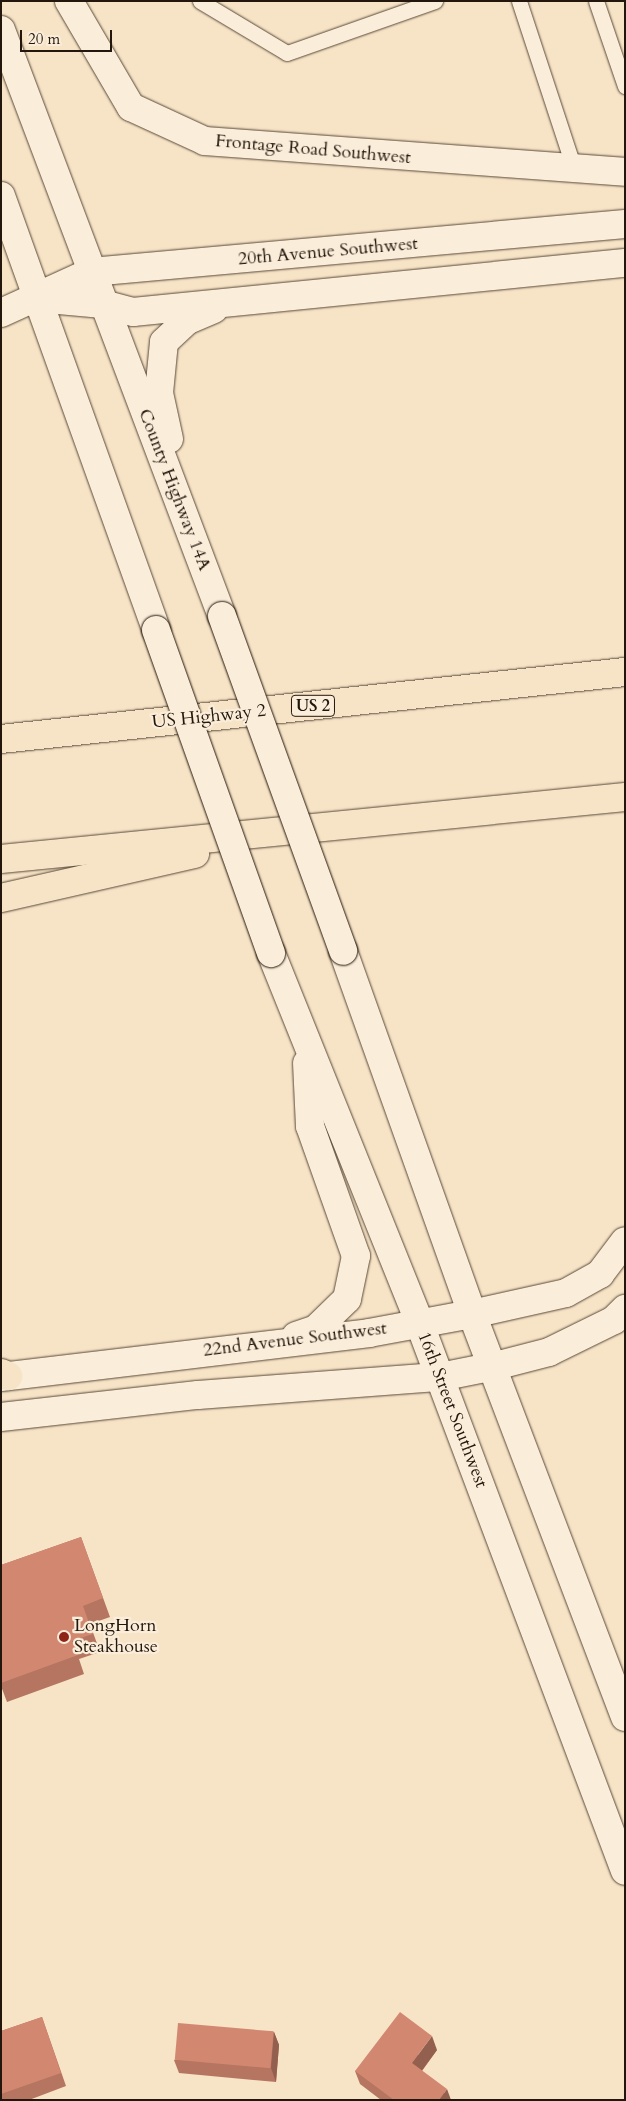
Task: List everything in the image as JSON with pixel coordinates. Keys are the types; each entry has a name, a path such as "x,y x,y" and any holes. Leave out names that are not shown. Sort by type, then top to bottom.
{"highway":[{"name":"US Highway 2","path":"1,739 625,672"},
{"path":"1,860 625,797"},
{"path":"1,898 279,833"}],"main road":[{"name":"Frontage Road Southwest","path":"69,1 132,107 205,141 575,171 625,172"},
{"name":"County Highway 14A","path":"1,30 102,304 222,616 472,1314"},
{"path":"1,196 37,298"},
{"name":"20th Avenue Southwest","path":"1,312 37,298 91,272 625,224"},
{"name":"20th Avenue Southwest","path":"37,298 102,304 132,312 236,299 625,263"},
{"name":"16th Street Southwest","path":"37,298 271,953 419,1322 625,1871"},
{"path":"188,526 159,393 164,342 188,320 236,299"},
{"path":"277,1343 316,1329 347,1299 356,1256 310,1126 305,1039"},
{"name":"22nd Avenue Southwest","path":"3,1375 369,1333 419,1322 472,1314 566,1293 600,1274 625,1241"},
{"path":"1,1417 198,1395 440,1377 495,1366 549,1352 614,1320 625,1309"},
{"path":"472,1314 495,1366 625,1717"}],"lane":[{"path":"203,2 286,54 435,1"},
{"path":"519,1 575,171"},
{"path":"596,1 625,86"}],"building":[{"path":"81,1537 103,1598 83,1606 93,1634 72,1641 78,1655 1,1683 1,1565"},
{"path":"400,2012 432,2036 412,2063 447,2089 439,2100 394,2100 355,2071"},
{"path":"42,2017 61,2073 1,2094 1,2031"},
{"path":"178,2023 274,2031 270,2068 175,2060"}],"place":[{"name":"LongHorn Steakhouse","path":"64,1637"}]}
